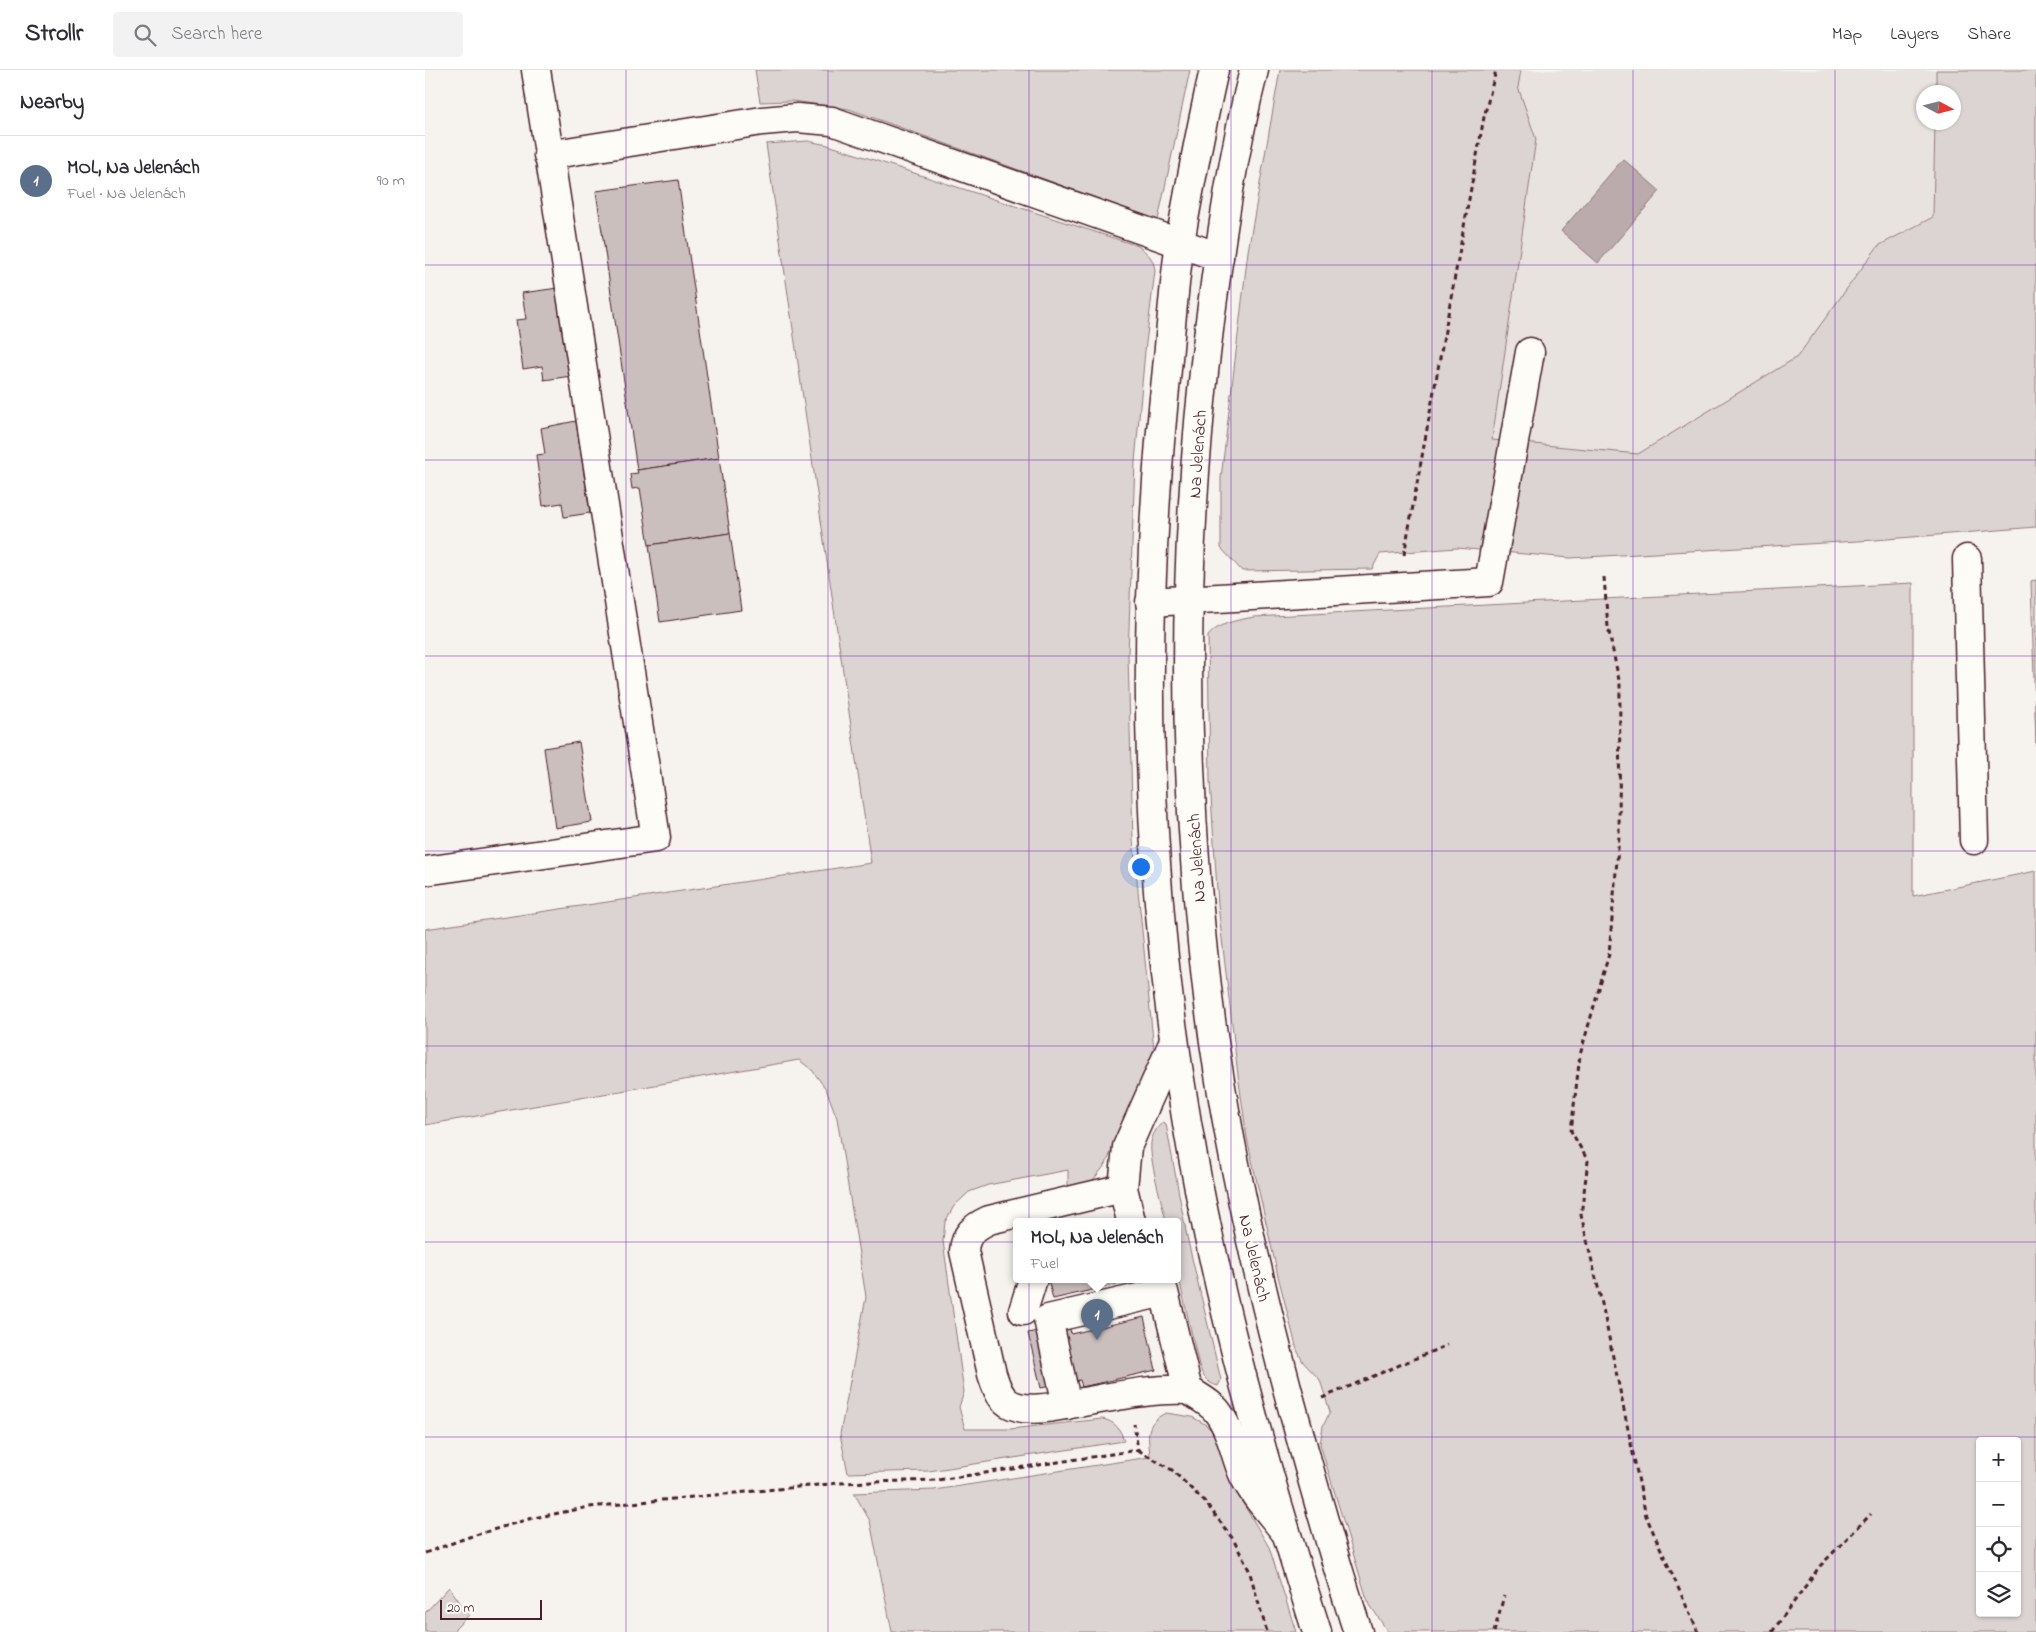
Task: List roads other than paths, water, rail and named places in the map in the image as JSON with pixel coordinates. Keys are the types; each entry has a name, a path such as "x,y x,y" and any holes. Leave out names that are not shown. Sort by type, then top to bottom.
{"main road":[{"path":"425,871 656,838 536,70"},
{"path":"1214,70 1180,244 1157,455 1150,602 1150,742 1155,840 1162,932 1174,1042 1187,1124 1225,1310 1286,1534 1317,1632"},
{"name":"Na Jelenách","path":"1254,70 1247,97 1219,257 1204,369 1195,463 1189,600 1188,698 1194,840 1209,1004 1235,1171 1266,1309 1314,1488 1356,1626"},
{"path":"549,155 762,121 797,118 832,121 1219,257"},
{"path":"1150,602 1489,582 1530,352"},
{"path":"1967,559 1973,840"},
{"path":"1130,1218 1123,1188 1127,1147 1174,1042"},
{"path":"1123,1188 1042,1214 989,1220 970,1232 965,1242 964,1251 992,1374 1000,1394 1011,1405 1023,1408 1039,1408 1157,1390 1188,1390 1211,1406 1222,1418 1243,1475 1286,1534"},
{"path":"1023,1311 1032,1283"},
{"path":"1067,1405 1048,1319 1147,1287 1163,1292 1188,1390"}],"place":[{"name":"MOL, Na Jelenách","path":"1097,1340"}]}
